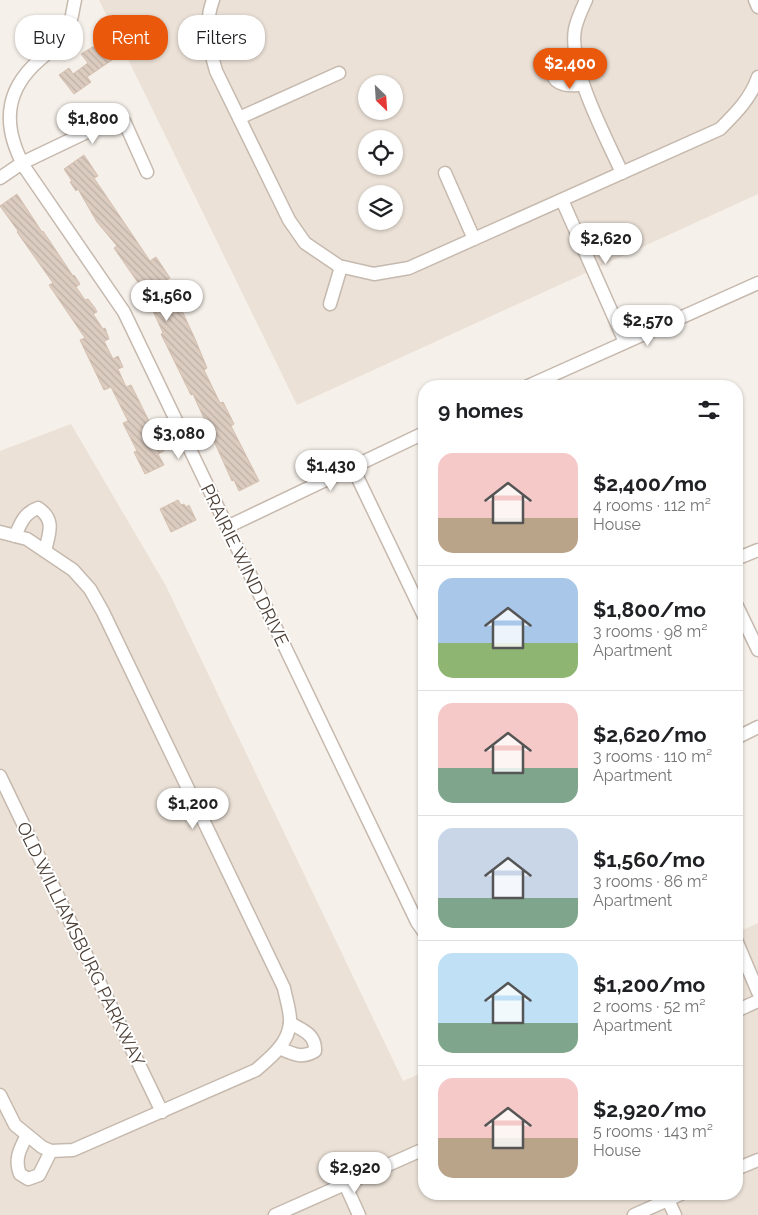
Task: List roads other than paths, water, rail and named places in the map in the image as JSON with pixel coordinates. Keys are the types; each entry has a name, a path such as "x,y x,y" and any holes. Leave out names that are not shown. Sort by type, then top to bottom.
{"street":[{"name":"PRAIRIE WIND DRIVE","path":"75,0 69,26 57,45 32,67 16,87 10,109 11,133 16,151 22,163 124,312 418,923"},
{"path":"586,0 575,29 576,51 583,85 622,173"},
{"path":"755,0 758,6"},
{"path":"210,1 208,26 210,49 216,71 289,220 305,243 341,266 374,274 409,268 720,129 736,113 753,90 758,79"},
{"path":"576,51 562,60 554,70 554,76 562,84 583,85"},
{"path":"238,118 339,73"},
{"path":"0,178 22,163 114,119 121,119 125,123 147,172"},
{"path":"445,172 474,239"},
{"path":"562,200 625,342"},
{"path":"330,304 341,266"},
{"path":"541,380 758,283"},
{"path":"227,527 418,436"},
{"path":"352,466 418,604"},
{"path":"14,536 24,515 38,508 48,516 50,524 44,551"},
{"path":"0,532 27,539 73,570 90,589 103,612 284,988 290,1023 285,1040 256,1070 73,1150 51,1151 26,1135 15,1125 0,1095"},
{"path":"743,556 758,550"},
{"path":"743,619 758,650"},
{"path":"743,734 758,727"},
{"name":"OLD WILLIAMSBURG PARKWAY","path":"0,776 162,1112"},
{"path":"743,957 758,992"},
{"path":"743,1008 758,1001"},
{"path":"279,1048 298,1055 308,1055 315,1051 316,1044 308,1033 290,1023"},
{"path":"26,1135 17,1156 16,1165 20,1174 28,1179 39,1175 51,1151"},
{"path":"275,1215 418,1152"},
{"path":"743,1166 758,1160"},
{"path":"345,1184 359,1215"},
{"path":"634,1215 668,1200 675,1215"}]}
